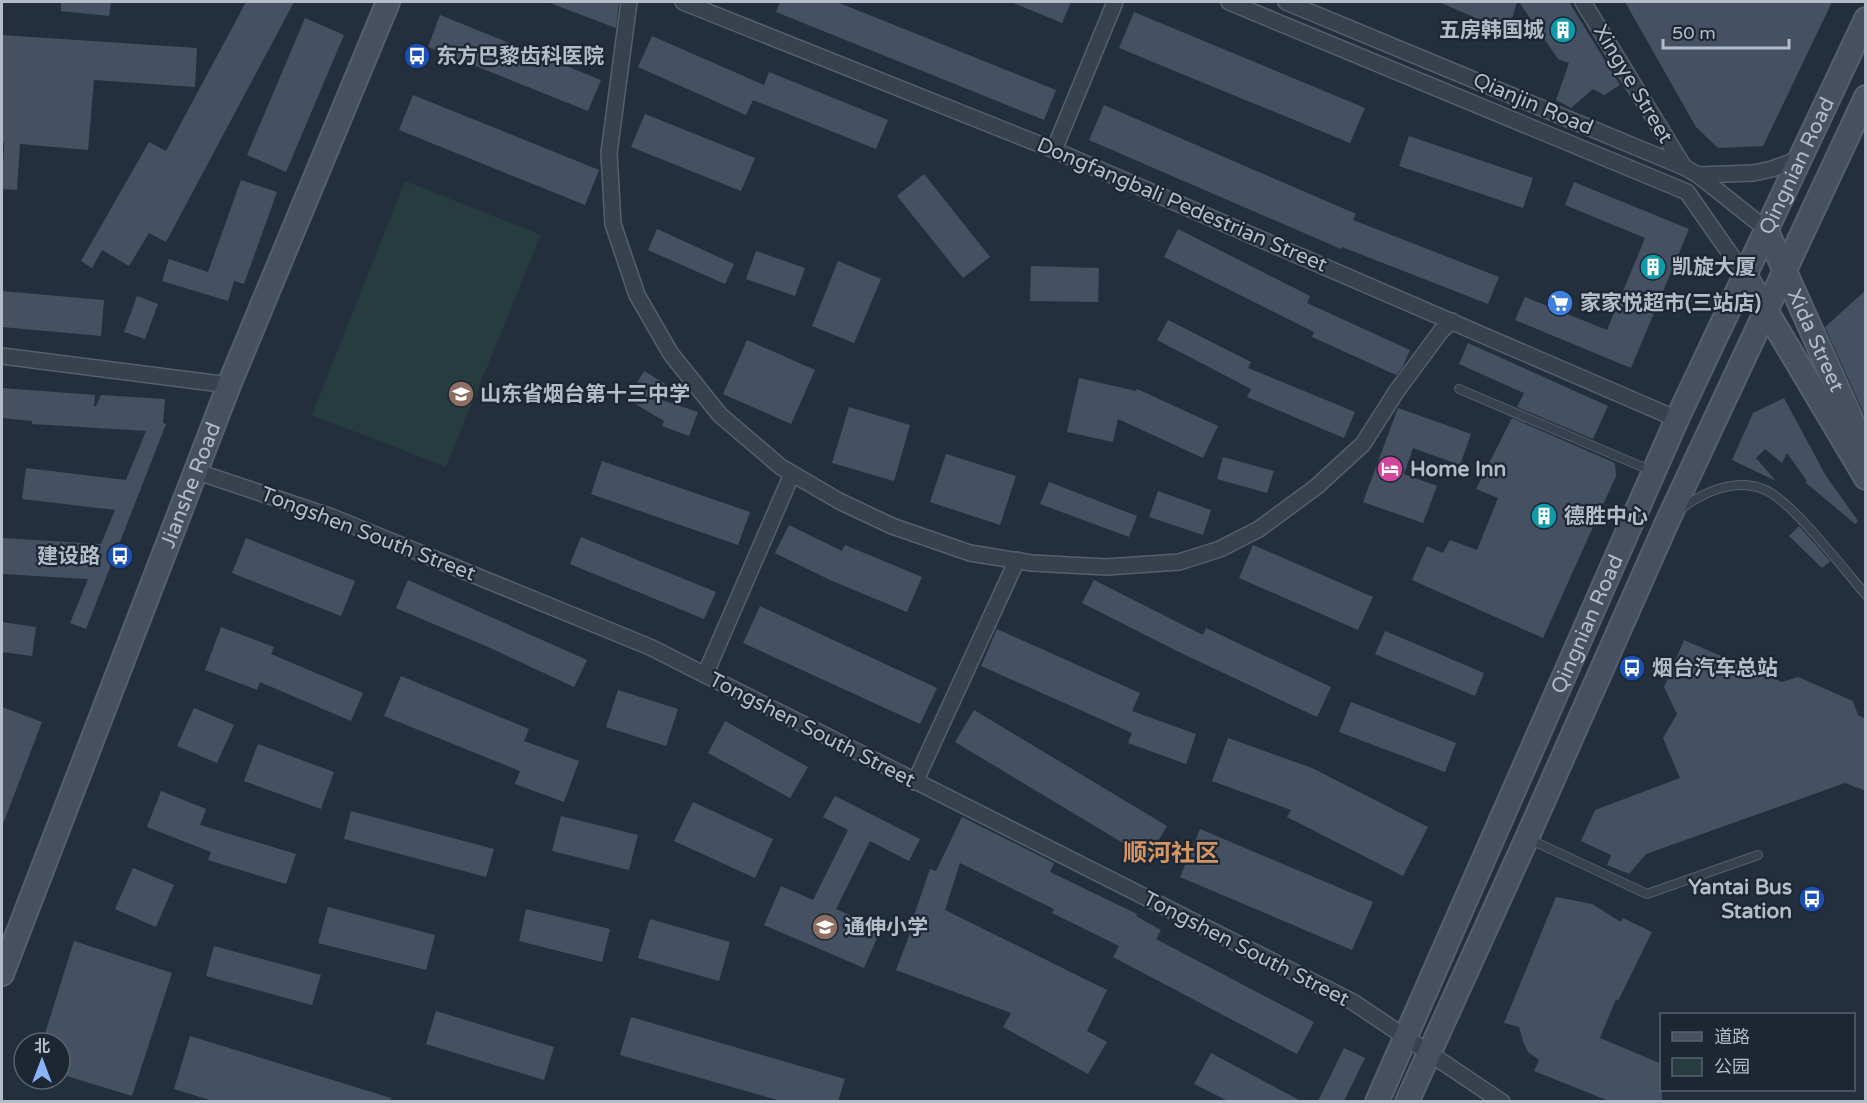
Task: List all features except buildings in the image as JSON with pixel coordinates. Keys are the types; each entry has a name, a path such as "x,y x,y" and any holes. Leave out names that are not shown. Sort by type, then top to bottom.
{"main road":[{"name":"Jianshe Road","path":"2,974 229,385 388,2"},
{"name":"Qingnian Road","path":"1377,1101 1677,419 1866,19"},
{"name":"Qingnian Road","path":"1407,1101 1527,838 1668,519 1866,97"},
{"name":"Xida Street","path":"1766,229 1866,452"},
{"name":"Xida Street","path":"1744,275 1866,478"}],"street":[{"path":"629,2 609,153 613,224 637,295 671,354 720,415 781,467 839,501 892,526 970,553 1017,560 1106,567 1179,562 1220,549 1258,529 1316,487 1363,444 1396,392 1441,331 1452,321"},
{"name":"Dongfangbali Pedestrian Street","path":"683,2 1054,150 1677,419"},
{"path":"1054,150 1115,2"},
{"name":"Qianjin Road","path":"1229,2 1687,192 1744,275"},
{"name":"Qianjin Road","path":"1286,2 1684,167 1698,175 1766,229"},
{"name":"Xingye Street","path":"1583,2 1684,167"},
{"path":"1698,175 1772,169 1799,159"},
{"path":"2,356 229,385"},
{"name":"Tongshen South Street","path":"195,471 332,517 650,647 1353,1002 1502,1101"},
{"path":"705,675 792,474"},
{"path":"915,782 1017,560"}],"lane":[{"path":"1459,389 1654,472"},
{"path":"1668,519 1695,498 1713,490 1732,486 1763,488 1776,496 1799,518 1866,595"},
{"path":"1527,838 1647,894 1758,855"}],"green space":[{"path":"405,181 541,235 446,467 312,415"}],"place":[{"name":"五房韩国城","path":"1563,30"},
{"name":"东方巴黎齿科医院","path":"417,56"},
{"name":"凯旋大厦","path":"1653,267"},
{"name":"家家悦超市(三站店)","path":"1560,303"},
{"name":"山东省烟台第十三中学","path":"461,394"},
{"name":"Home Inn","path":"1390,469"},
{"name":"德胜中心","path":"1544,516"},
{"name":"建设路","path":"120,556"},
{"name":"烟台汽车总站","path":"1632,668"},
{"name":"Yantai Bus Station","path":"1812,899"},
{"name":"通伸小学","path":"825,927"}],"district":[{"name":"顺河社区","path":"1171,853"}]}
